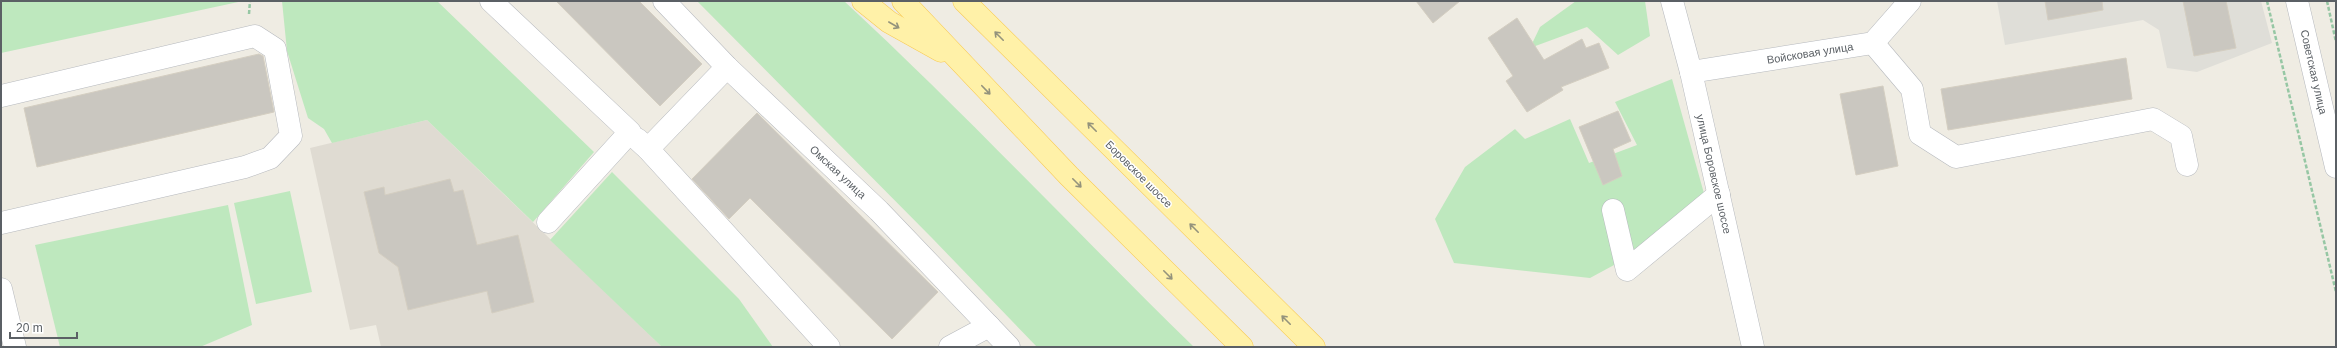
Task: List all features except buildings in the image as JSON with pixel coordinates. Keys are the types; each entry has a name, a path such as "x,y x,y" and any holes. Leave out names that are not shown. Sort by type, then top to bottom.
{"main road":[{"path":"863,1 889,22 959,62"},
{"path":"903,1 959,62 1180,288 1242,347"},
{"name":"Боровское шоссе","path":"964,1 1314,347"}],"street":[{"path":"491,1 648,149 829,347"},
{"name":"Омская улица","path":"664,1 727,67 879,210 1009,347"},
{"name":"улица Боровское шоссе","path":"1672,1 1692,72 1753,347"},
{"path":"1910,1 1873,43 1912,89 1920,134 1956,157 2153,119 2181,136 2187,165"},
{"name":"Советская улица","path":"2297,1 2336,167"},
{"path":"1,96 255,36 275,49 291,136 270,158 245,167 1,223"},
{"name":"Войсковая улица","path":"1692,72 1873,43"},
{"path":"648,149 727,67"},
{"path":"548,222 630,132"},
{"path":"1613,210 1627,270 1719,194"},
{"path":"1,289 14,347"},
{"path":"950,347 989,326"}],"path":[{"path":"2267,1 2336,292"},
{"path":"2326,1 2336,42"}],"shaded area":[{"path":"1997,1 2261,1 2272,43 2197,72 2167,68 2159,30 2143,20 2005,45"},
{"path":"427,120 662,347 381,347 376,325 350,330 310,148"}],"green space":[{"path":"1,1 243,1 1,53"},
{"path":"282,1 437,1 594,152 533,222 427,120 332,143 324,129 308,118 287,51"},
{"path":"697,1 844,1 933,86 1194,347 1037,347 932,238"},
{"path":"1576,1 1645,1 1650,36 1618,55 1587,27 1530,48 1540,27"},
{"path":"1672,79 1705,197 1627,258 1590,278 1454,263 1435,219 1465,167 1515,129 1525,139 1570,119 1589,163 1637,145 1615,102"},
{"path":"612,172 739,299 773,347 662,347 550,240"},
{"path":"290,191 312,292 256,304 234,203"},
{"path":"228,205 252,325 200,347 60,347 35,245"}]}
